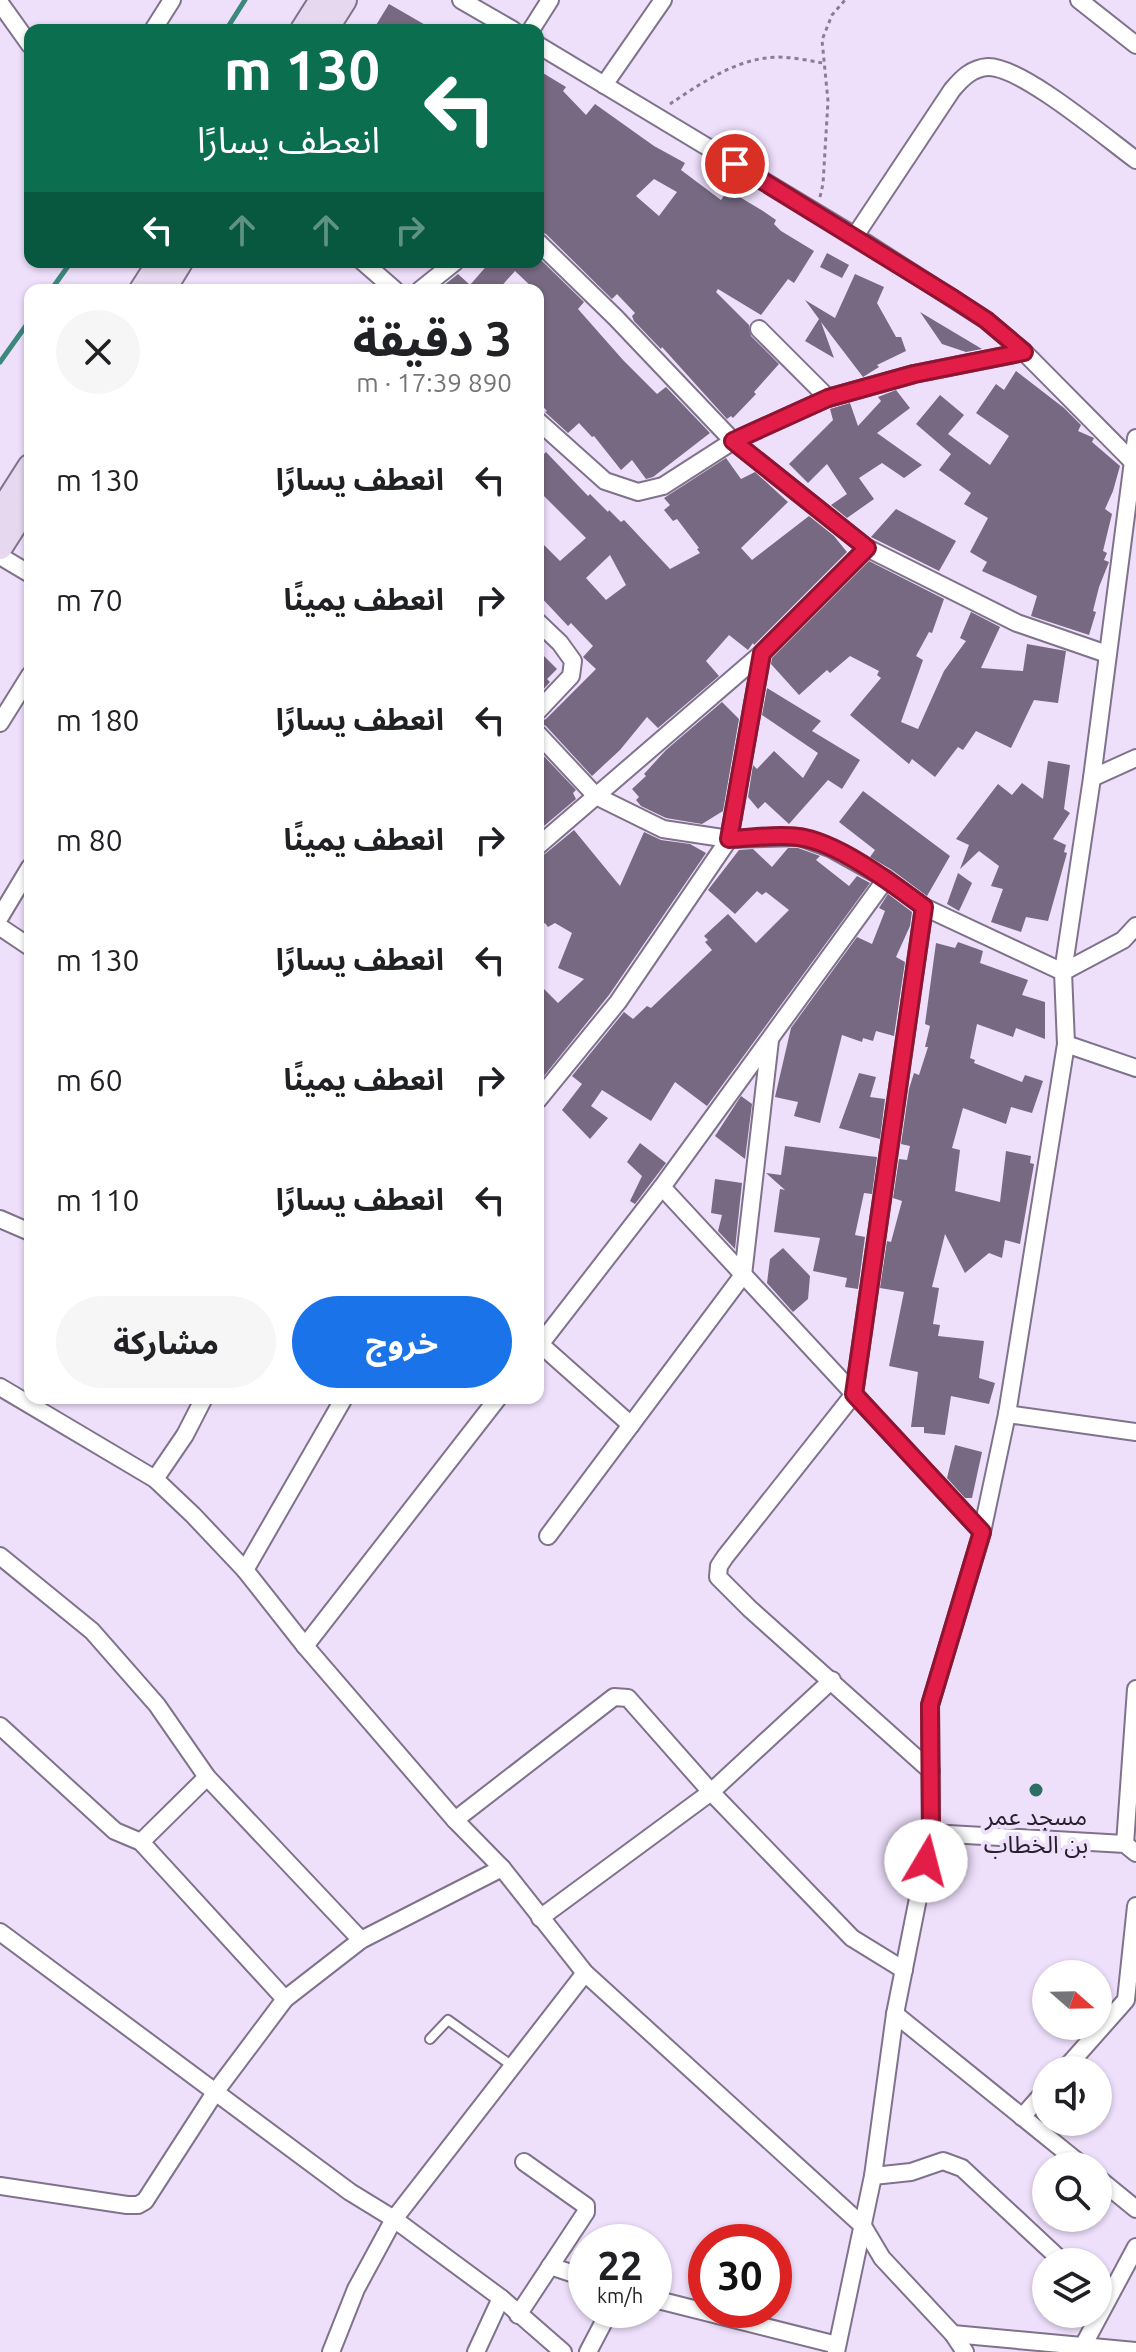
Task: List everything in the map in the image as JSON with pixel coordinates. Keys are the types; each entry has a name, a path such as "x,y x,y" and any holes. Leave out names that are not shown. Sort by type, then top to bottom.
{"street":[{"path":"157,24 172,0"},
{"path":"307,24 322,0"},
{"path":"329,24 344,0"},
{"path":"461,0 503,24"},
{"path":"535,24 550,0"},
{"path":"604,85 663,0"},
{"path":"1079,0 1136,45"},
{"path":"0,3 24,37"},
{"path":"544,49 816,212 986,320 1024,352 1134,463"},
{"path":"855,236 952,90 970,72 979,68 993,67 1021,78 1136,160"},
{"path":"544,248 733,441 867,548 1017,623 1107,654"},
{"path":"370,268 388,284"},
{"path":"428,284 448,268"},
{"path":"759,329 828,398"},
{"path":"544,426 605,481 638,492 663,486 733,441 828,398 914,374 1024,352"},
{"path":"672,2304 836,2349 873,2176 895,2014 931,1833 930,1705 982,1532 1007,1414 1066,1044 1063,972 1092,778 1136,438"},
{"path":"0,514 24,476"},
{"path":"0,547 24,509"},
{"path":"544,841 762,653 867,548"},
{"path":"0,556 24,570"},
{"path":"544,629 573,661 571,676 544,705"},
{"path":"544,1093 618,1002 729,839 762,653"},
{"path":"0,723 24,694"},
{"path":"544,740 596,796 663,829 729,839 800,837 830,848 886,879 924,907 1063,972"},
{"path":"1092,778 1136,758"},
{"path":"0,917 24,877"},
{"path":"544,1339 662,1187 886,879"},
{"path":"924,907 854,1394 719,1566 718,1577 931,1771"},
{"path":"1063,972 1123,940 1136,926"},
{"path":"0,927 24,943"},
{"path":"548,1536 743,1275 771,1038"},
{"path":"1066,1044 1136,1068"},
{"path":"662,1187 982,1532"},
{"path":"0,1219 24,1229"},
{"path":"544,1349 631,1425"},
{"path":"0,1387 24,1401"},
{"path":"29,1404 155,1479 245,1570 305,1646 455,1820 502,1868 585,1973 863,2226 882,2258 953,2334 965,2352"},
{"path":"155,1479 185,1435 201,1404"},
{"path":"245,1570 341,1404"},
{"path":"305,1646 493,1404"},
{"path":"1007,1414 1136,1432"},
{"path":"0,1556 92,1631 157,1705 207,1777 361,1940"},
{"path":"540,1918 711,1792 832,1680"},
{"path":"931,1833 1131,1849 1136,1689"},
{"path":"455,1820 614,1697 621,1696 633,1704 711,1792 852,1938 904,1970"},
{"path":"0,1726 115,1831 141,1842 285,1999"},
{"path":"141,1842 207,1777"},
{"path":"0,2186 138,2205 153,2191 216,2091 285,1999 361,1940 502,1868"},
{"path":"1076,2056 1126,2000 1136,1906"},
{"path":"0,1932 350,2192 394,2219 501,2298 563,2352"},
{"path":"331,2352 356,2289 394,2219 585,1973"},
{"path":"895,2014 1066,2152"},
{"path":"1022,2117 1032,2106"},
{"path":"873,2176 911,2172 943,2161 962,2168 1048,2248"},
{"path":"518,2315 586,2212 586,2206 524,2162"},
{"path":"1112,2189 1136,2209"},
{"path":"1112,2283 1136,2247"},
{"path":"550,2266 568,2272"},
{"path":"476,2352 501,2298"},
{"path":"588,2352 601,2328"},
{"path":"1083,2346 1090,2328"},
{"path":"953,2334 1136,2351"}],"lane":[{"path":"430,2039 448,2020 511,2065"}],"path":[{"path":"816,212 823,184 828,101 822,40 832,15 845,0"},
{"path":"654,116 698,85 739,66 766,58 824,63"}],"building":[{"path":"389,4 424,24 377,24"},
{"path":"544,74 566,87 563,91 586,115 595,104 654,146 685,163 681,170 721,200 728,190 776,220 774,224 781,231 814,251 794,283 788,279 761,315 718,289 716,292 749,325 751,336 779,364 754,392 756,394 733,418 727,419 662,347 634,321 632,316 635,313 617,294 612,299 546,234","holes":["654,179 677,192 659,216 636,196"]},
{"path":"827,253 849,265 842,278 820,267"},
{"path":"544,263 584,302 578,309 623,360 657,394 666,387 710,433 653,477 646,479 632,460 621,470 594,436 579,423 568,433 545,412 544,284 529,284 515,271 503,284 471,284 485,268 544,268"},
{"path":"458,274 469,284 446,284"},
{"path":"855,274 884,287 877,303 896,337 901,337 906,351 877,365 879,367 863,377 821,322 834,358 805,341 819,319 805,300 835,318"},
{"path":"920,312 982,349 966,352 942,344"},
{"path":"1016,371 1064,408 1081,425 1078,431 1094,438 1092,442 1120,466 1105,509 1112,514 1103,551 1107,553 1104,560 1109,562 1099,587 1089,635 1031,616 1037,596 982,571 987,562 970,552 988,518 964,504 971,493 939,470 951,454 916,424 940,395 964,415 948,434 990,465 1009,436 976,413 996,384 1004,390"},
{"path":"896,390 910,408 877,433 922,465 904,478 882,463 859,478 874,499 847,518 831,505 847,494 827,464 808,483 789,464 833,420 830,409 850,403 858,426 881,401 878,397"},
{"path":"546,452 588,496 590,494 621,522 624,520 670,569 700,553 677,519 673,521 664,510 670,505 664,498 726,458 741,479 755,472 788,502 741,548 752,560 809,516 834,536 847,552 748,650 729,635 706,661 719,676 658,728 647,717 620,750 592,776 544,725 544,720 596,669 583,657 593,646 544,600 544,545 560,561 586,538 544,496","holes":["610,555 626,585 606,600 586,578"]},
{"path":"896,509 956,541 939,571 871,537"},
{"path":"869,561 944,599 932,633 929,632 916,656 923,660 901,722 918,729 944,671 966,641 960,638 971,612 1000,627 981,668 1023,671 1027,644 1066,651 1058,703 1034,700 1011,748 976,731 963,750 958,747 935,777 912,759 909,764 850,715 881,678 877,675 879,671 850,656 830,673 827,670 799,695 771,664 772,658"},
{"path":"544,656 557,669 547,679 550,682 544,688"},
{"path":"767,688 821,721 812,731 860,760 842,789 828,780 789,824 765,802 758,809 748,797 753,765 757,769 774,751 803,778 818,753 762,715"},
{"path":"722,702 739,719 723,811 702,824 666,818 641,806 636,800 639,797 632,789 666,750"},
{"path":"544,756 576,790 573,793 576,799 544,826"},
{"path":"1048,761 1070,765 1064,809 1070,813 1053,839 1066,845 1064,852 1067,853 1048,921 1026,917 1021,932 991,922 1003,889 991,886 999,866 979,851 960,869 969,845 956,839 998,784 1012,795 1022,783 1043,799"},
{"path":"863,791 950,856 927,896 870,857 875,850 839,822"},
{"path":"574,830 620,886 644,832 661,840 690,844 706,853 609,995 544,1076 544,989 558,1003 584,979 558,968 572,933 555,923 548,927 544,924 545,854"},
{"path":"788,848 798,848 820,856 816,860 849,886 857,876 870,883 707,1106 675,1082 651,1121 602,1090 591,1106 608,1118 590,1139 562,1110 582,1084 572,1076 624,1012 633,1019 647,1006 651,1008 712,950 704,936 728,914 756,943 789,910 766,892 762,895 757,891 735,914 708,890 739,850 753,849 772,867"},
{"path":"958,873 972,883 959,911 947,904"},
{"path":"888,894 912,912 910,926 896,957 905,962 894,1036 876,1031 873,1041 863,1038 862,1042 842,1035 820,1123 794,1116 798,1102 775,1097 791,1028 857,937 872,944 885,911 879,908"},
{"path":"958,942 983,951 980,963 1028,980 1022,995 1045,1002 1045,1039 1016,1028 1013,1037 977,1024 970,1058 975,1060 974,1063 1022,1082 1025,1075 1043,1081 1032,1113 1011,1107 1006,1124 963,1108 952,1148 960,1150 955,1191 1000,1202 1006,1151 1031,1156 1030,1163 1034,1164 1020,1244 1005,1240 1002,1258 989,1253 965,1273 945,1234 932,1287 939,1288 933,1324 940,1325 938,1336 984,1341 979,1378 995,1383 989,1404 951,1396 945,1435 924,1433 924,1427 911,1427 918,1372 889,1366 904,1292 880,1288 887,1241 891,1242 902,1201 893,1198 899,1159 907,1160 910,1146 901,1144 909,1089 914,1073 919,1075 928,1047 925,1047 930,1026 925,1024 936,943 955,948"},
{"path":"859,1073 876,1077 870,1097 885,1099 880,1139 839,1128"},
{"path":"741,1096 752,1104 745,1159 715,1136"},
{"path":"640,1143 666,1163 635,1204 630,1201 642,1176 627,1162"},
{"path":"785,1146 877,1157 872,1194 864,1193 855,1235 865,1237 858,1289 845,1287 847,1278 813,1271 820,1238 774,1232 780,1189 785,1190 766,1173 781,1175"},
{"path":"715,1179 742,1183 735,1249 718,1231 722,1215 711,1213"},
{"path":"783,1248 810,1276 808,1299 793,1312 767,1283 770,1259"},
{"path":"955,1445 982,1452 972,1498 965,1498 947,1478"}],"waterway":[{"path":"230,24 245,0"},
{"path":"55,284 67,268"},
{"path":"0,362 24,328"}],"place":[{"name":"مسجد عمر بن الخطاب","path":"1036,1790"}],"route":[{"path":"735,164 954,299 986,320 1024,352 914,374 828,398 733,441 867,548 762,653 729,839 800,837 830,848 886,879 924,907 854,1394 982,1532 930,1705 931,1833 926,1861"}]}
